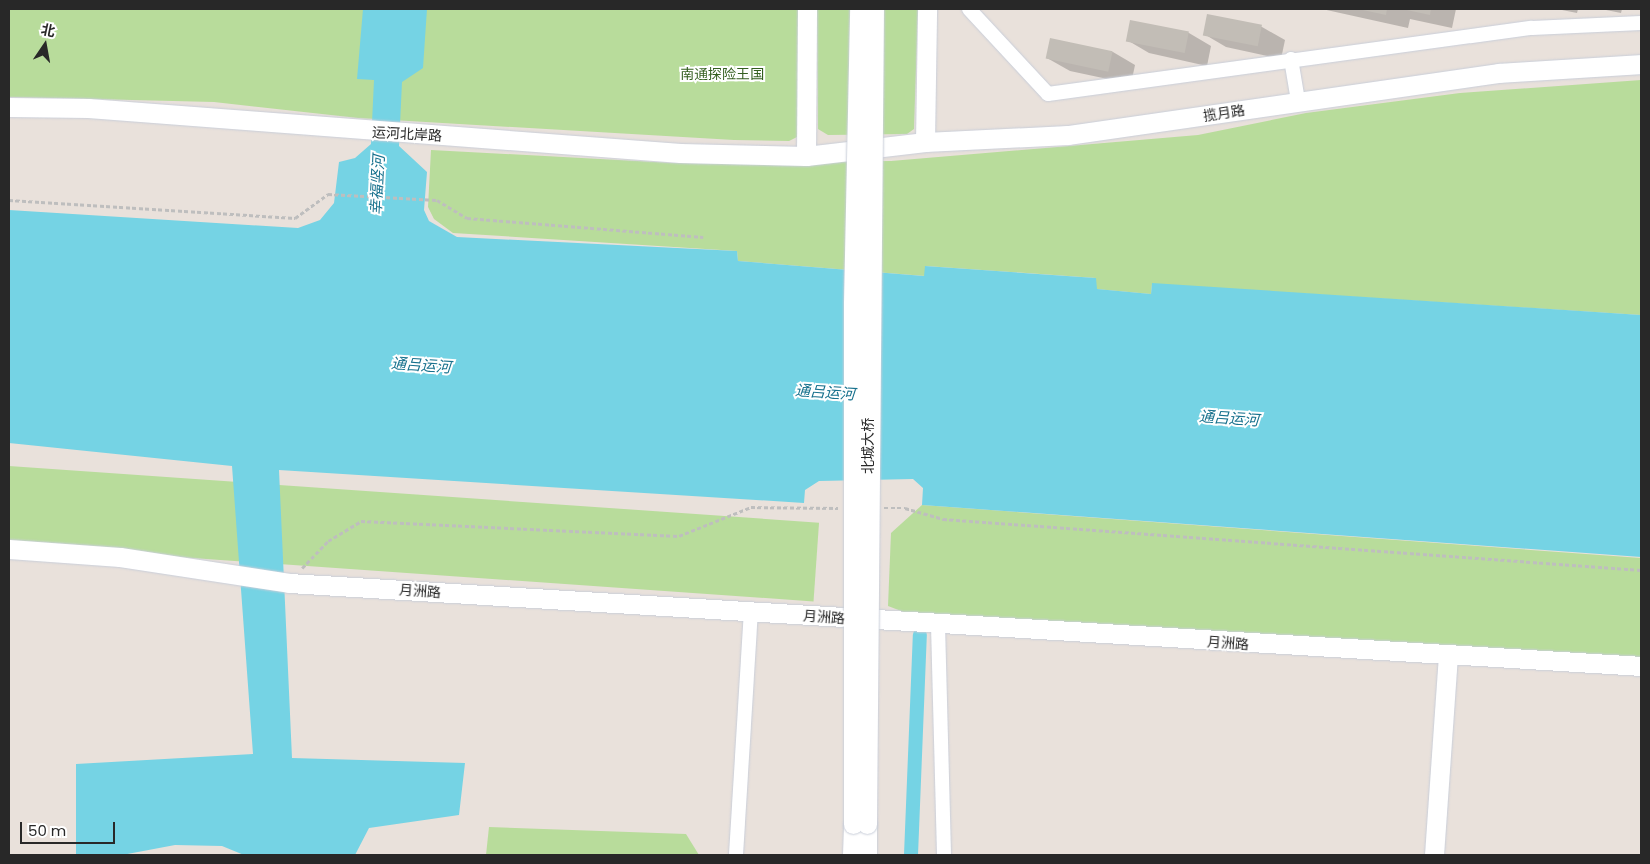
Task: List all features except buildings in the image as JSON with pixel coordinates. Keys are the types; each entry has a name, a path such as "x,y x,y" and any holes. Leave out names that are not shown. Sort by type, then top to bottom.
{"street":[{"path":"806,156 807,9"},
{"name":"北城大桥","path":"859,9 853,302 860,824"},
{"name":"北城大桥","path":"860,824 874,9"},
{"path":"924,142 927,9"},
{"path":"969,9 1048,94 1291,59 1532,28 1641,23"},
{"path":"1291,59 1298,101"},
{"name":"揽月路","path":"806,156 924,142 1068,135 1499,73 1641,64"},
{"name":"运河北岸路","path":"9,106 193,116 346,131 439,135 671,152 806,156"},
{"name":"月洲路","path":"9,549 120,557 289,583 938,625 1641,666"},
{"path":"736,855 751,613"},
{"path":"938,625 944,855"},
{"path":"1434,855 1448,656"},
{"path":"852,855 860,824"},
{"path":"860,824 867,855"}],"path":[{"path":"9,200 295,218 328,194 436,200 467,218 703,237"},
{"path":"289,583 328,541 361,521 679,536 751,507 847,508"},
{"path":"876,508 905,508 943,519 1641,570"}],"green space":[{"name":"南通探险王国","path":"9,9 801,9 799,136 789,141 734,140 358,118 214,102 9,97"},
{"path":"817,9 918,9 914,129 907,134 828,135 818,129"},
{"path":"1641,80 1641,315 1152,284 1151,294 1096,289 1096,278 926,266 925,276 738,261 737,251 453,233 434,219 428,207 431,150 674,163 891,161 1198,135 1306,113 1460,93"},
{"path":"9,466 819,523 814,601 9,545"},
{"path":"922,505 1641,558 1641,666 938,625 888,606 891,533"},
{"path":"489,827 686,834 699,855 486,855"}],"water":[{"path":"363,9 427,9 423,68 402,82 399,146 427,172 424,210 429,221 457,237 737,251 738,261 924,276 925,266 1096,278 1097,289 1151,294 1152,283 1641,315 1641,557 922,505 923,488 913,479 819,481 805,490 804,503 279,470 292,758 465,763 459,815 369,828 355,855 244,855 222,846 175,845 122,855 76,855 76,764 253,754 232,466 9,443 9,210 298,228 320,220 334,203 339,162 355,158 371,144 374,80 357,79"}],"waterway":[{"path":"911,855 920,635"}],"water label":[{"name":"幸福竖河","path":"377,185"},
{"name":"通吕运河","path":"421,365"},
{"name":"通吕运河","path":"825,392"},
{"name":"通吕运河","path":"1229,418"}]}
